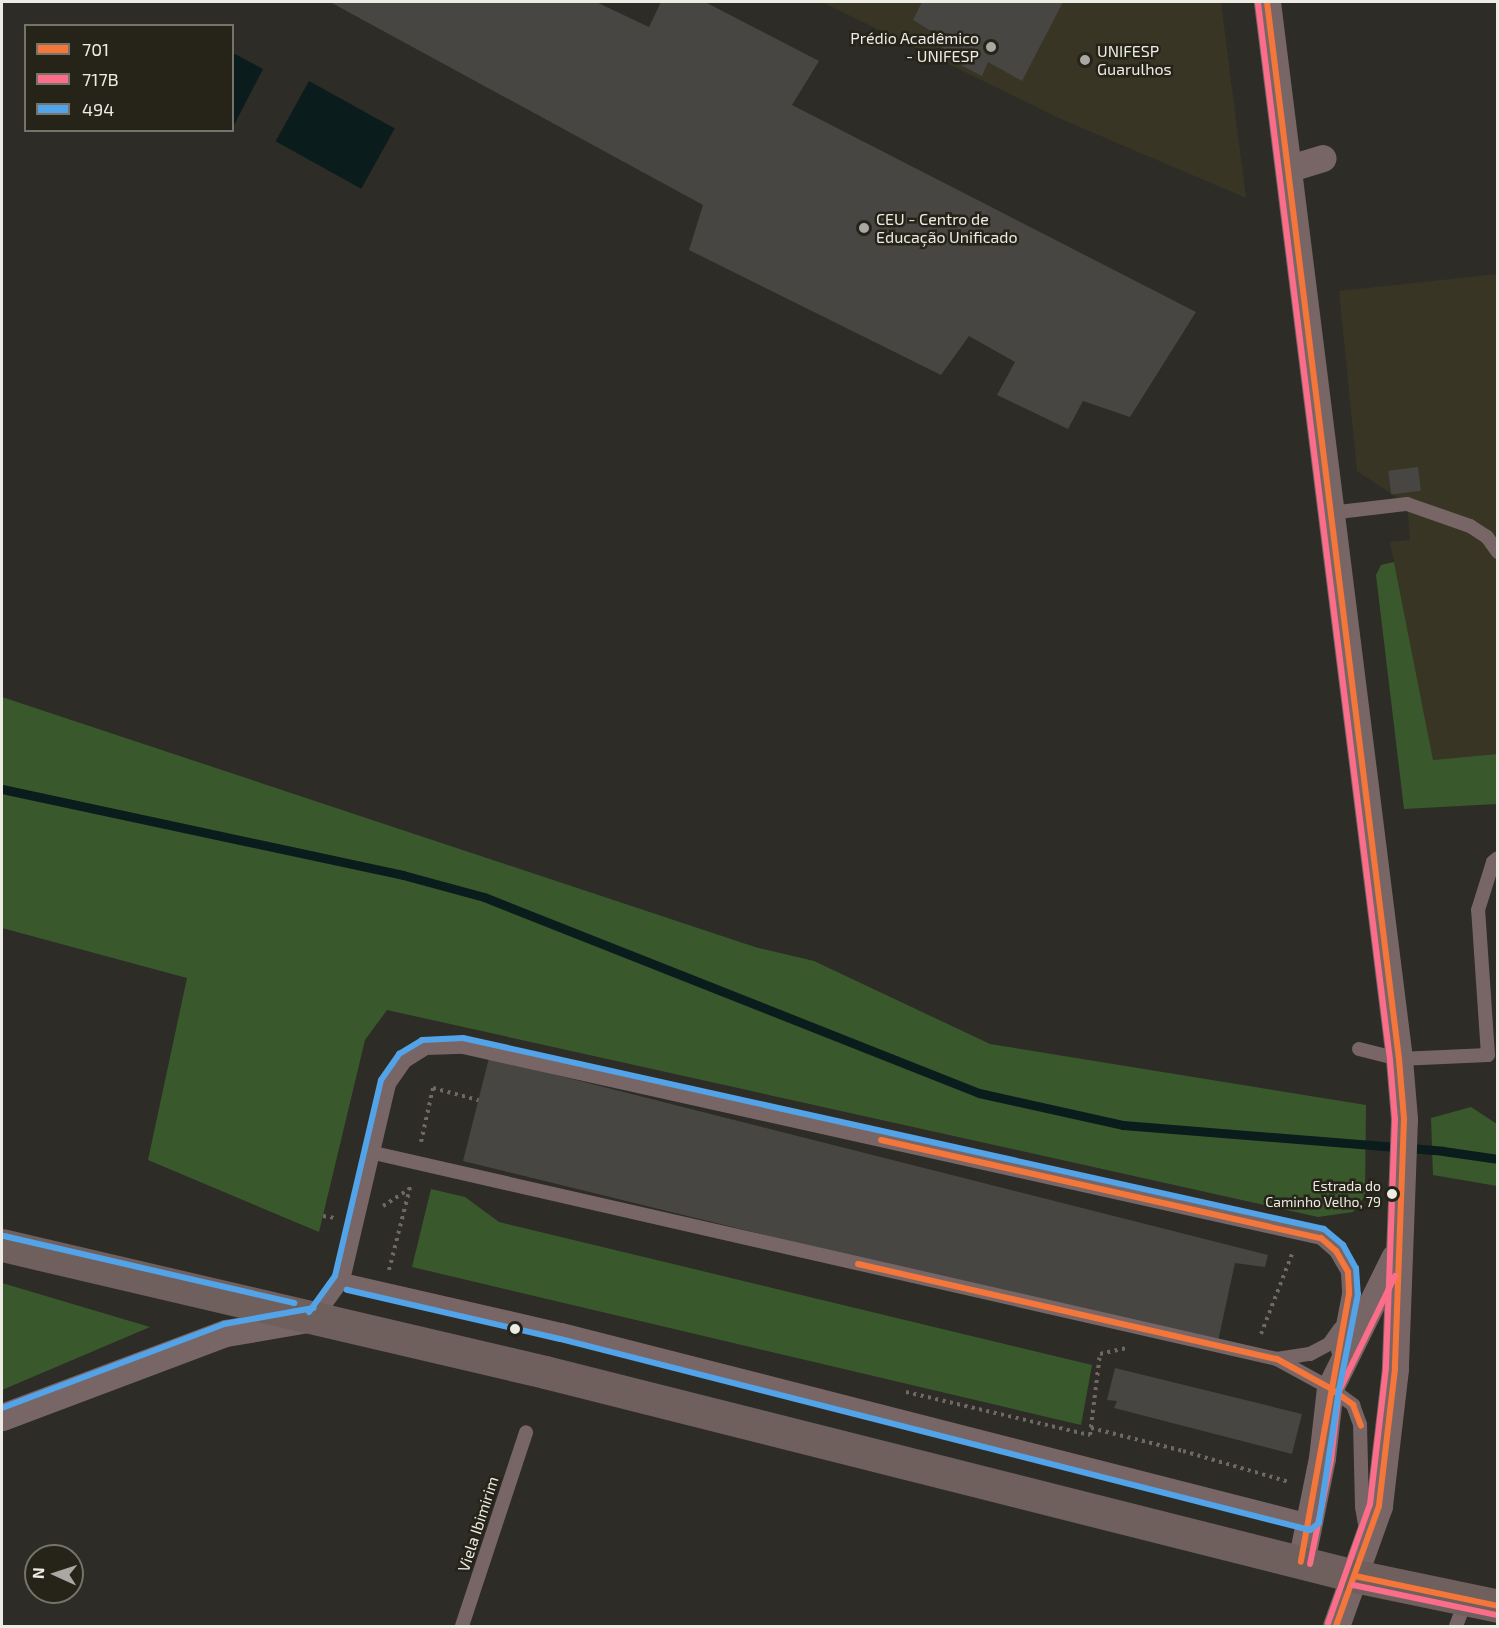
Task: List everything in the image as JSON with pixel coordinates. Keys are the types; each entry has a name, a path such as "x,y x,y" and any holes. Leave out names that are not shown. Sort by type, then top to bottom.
{"main road":[{"path":"2,1245 545,1371 1355,1576 1461,1613 1497,1606"},
{"path":"2,1264 153,1301 316,1317"}],"street":[{"path":"1267,2 1290,168 1330,513 1399,1059 1404,1119 1397,1252 1395,1369 1379,1506 1335,1626"},
{"path":"1290,168 1322,158"},
{"path":"1301,1562 1310,1521 1330,1388 1397,1252"},
{"path":"2,1416 226,1333 316,1317"}],"lane":[{"path":"1330,513 1407,504 1470,526 1487,537 1497,552"},
{"path":"1359,1049 1399,1059 1488,1055 1478,910 1493,861 1497,858"},
{"path":"316,1317 343,1280 389,1084 405,1060 426,1048 463,1047 1321,1238 1336,1251 1348,1272 1349,1294 1330,1388"},
{"path":"374,1153 1277,1359 1330,1388 1353,1405 1360,1424 1362,1507 1368,1540"},
{"path":"343,1280 562,1330 1310,1521"},
{"path":"1277,1359 1310,1354 1329,1344 1341,1326 1349,1294"},
{"name":"Viela Ibimirim","path":"462,1626 526,1432"}],"path":[{"path":"1253,1354 1299,1234"},
{"path":"389,1271 400,1274"},
{"path":"905,1392 1090,1435 1100,1354 1130,1347"},
{"path":"1091,1428 1183,1451 1315,1490"}],"shaded area":[{"name":"UNIFESP Guarulhos","path":"822,2 1221,2 1246,198 1061,119"},
{"path":"234,54 263,69 234,125"},
{"path":"309,81 395,129 361,189 276,141"},
{"path":"1497,274 1497,754 1433,760 1390,542 1410,540 1407,504 1357,471 1339,291"}],"green space":[{"path":"1394,562 1433,760 1497,754 1497,804 1404,809 1376,575 1381,565"},
{"path":"2,697 755,947 814,961 990,1044 1366,1105 1365,1196 1353,1212 1318,1217 387,1010 365,1040 319,1232 148,1160 187,978 2,928"},
{"path":"1471,1107 1497,1124 1497,1186 1433,1175 1431,1118"},
{"path":"431,1189 465,1197 499,1222 1092,1365 1081,1425 412,1267"},
{"path":"2,1283 150,1327 2,1390"}],"building":[{"name":"CEU - Centro de Educação Unificado","path":"330,2 596,2 649,27 661,2 705,2 819,61 792,105 1196,312 1130,417 1083,401 1068,429 997,395 1015,362 969,336 941,375 689,250 703,205"},
{"name":"Prédio Acadêmico - UNIFESP","path":"922,2 1063,2 1022,81 988,62 982,76 939,54 946,40 913,20"},
{"path":"1418,467 1421,491 1391,494 1388,471"},
{"path":"489,1058 1268,1255 1265,1267 1235,1263 1217,1346 463,1161"},
{"path":"1115,1368 1302,1414 1292,1454 1114,1408 1117,1401 1107,1400"}],"waterway":[{"path":"2,789 403,875 484,897 979,1093 1123,1125 1443,1151 1498,1159"}],"transit line":[{"name":"701","path":"1267,2 1399,1059 1404,1119 1395,1369 1379,1506 1336,1626"},
{"name":"717B","path":"1258,3 1390,1060 1395,1119 1386,1368 1370,1504 1328,1623"},
{"name":"494","path":"309,1312 335,1276 381,1080 399,1054 422,1040 463,1038 1324,1229 1343,1245 1356,1268 1358,1294 1339,1390 1319,1523 1310,1530 560,1339 347,1290"},
{"name":"701","path":"881,1140 1321,1238 1336,1251 1348,1272 1349,1294 1301,1562"},
{"name":"494","path":"4,1236 294,1303"},
{"name":"701","path":"858,1264 1277,1359 1330,1388 1353,1405 1361,1426"},
{"name":"717B","path":"1310,1564 1331,1460 1339,1391 1395,1276"},
{"name":"494","path":"2,1408 224,1324 314,1308"},
{"name":"701","path":"1355,1576 1498,1606"},
{"name":"717B","path":"1353,1585 1496,1615"}],"place":[{"name":"Prédio Acadêmico - UNIFESP","path":"991,47"},
{"name":"UNIFESP Guarulhos","path":"1085,60"},
{"name":"CEU - Centro de Educação Unificado","path":"864,228"},
{"name":"Estrada do Caminho Velho, 79","path":"1392,1194"}]}
